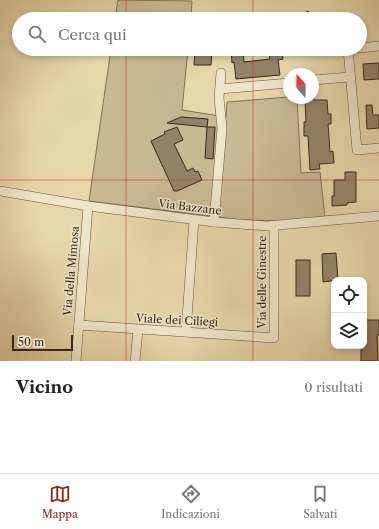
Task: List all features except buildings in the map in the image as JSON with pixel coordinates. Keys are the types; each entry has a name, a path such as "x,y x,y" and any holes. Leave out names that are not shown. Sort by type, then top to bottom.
{"street":[{"path":"367,47 379,46"},
{"path":"348,56 357,150 379,148"},
{"path":"214,222 222,128 219,98 221,73"},
{"path":"319,80 350,77"},
{"path":"220,89 283,83"},
{"name":"Via Bazzane","path":"0,191 88,206 194,220 267,226 379,216"},
{"name":"Via della Mimosa","path":"76,361 88,206"},
{"path":"186,332 194,220"},
{"name":"Via delle Ginestre","path":"274,226 274,338"},
{"name":"Viale dei Ciliegi","path":"79,325 274,338"},
{"path":"135,361 138,330"}],"shaded area":[{"path":"118,0 192,1 191,12 116,12"},
{"path":"110,56 187,56 182,110 226,117 227,102 283,97 283,104 297,104 301,173 320,172 325,217 278,221 242,220 89,201"}]}
